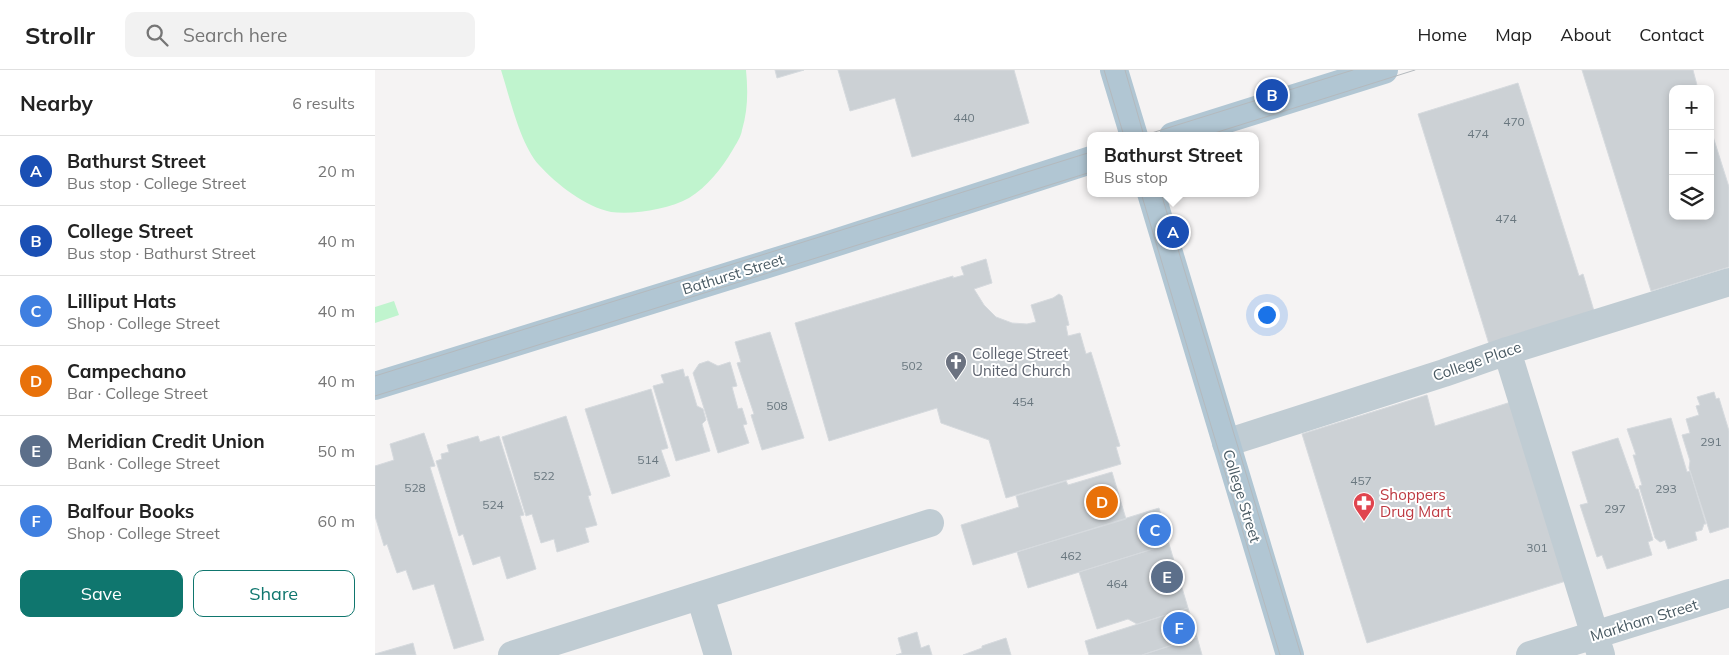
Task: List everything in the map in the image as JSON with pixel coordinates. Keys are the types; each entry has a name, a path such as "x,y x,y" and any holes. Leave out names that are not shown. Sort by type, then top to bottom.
{"main road":[{"path":"1114,70 1133,132"},
{"path":"1186,132 1384,70"},
{"name":"Bathurst Street","path":"375,386 819,248 1087,161"},
{"name":"College Street","path":"1152,197 1290,655"}],"street":[{"name":"College Place","path":"1226,443 1444,373 1507,350 1729,282"},
{"path":"1507,350 1598,645"},
{"path":"512,655 930,523"},
{"name":"Markham Street","path":"1530,655 1598,645 1729,593"},
{"path":"699,596 718,655"}],"green space":[{"path":"501,70 746,70 747,100 744,122 739,138 724,164 696,194 681,202 651,210 630,213 611,212 592,205 572,194 554,180 532,156 521,133"},
{"path":"394,301 399,315 375,323 375,307"}],"building":[{"path":"775,70 804,70 777,78"},
{"path":"838,70 1014,70 1029,123 912,157 895,98 850,111"},
{"path":"1582,70 1693,70 1697,85 1669,85 1669,220 1714,220 1714,140 1729,187 1729,267 1651,291"},
{"path":"1518,83 1579,276 1583,274 1594,311 1489,344 1418,114"},
{"name":"College Street United Church","path":"986,259 992,283 974,289 984,305 996,317 1012,323 1027,324 1036,322 1031,305 1053,298 1059,294 1062,296 1069,325 1066,326 1068,336 1080,333 1086,354 1091,352 1120,446 1116,447 1121,464 1006,498 989,440 941,423 937,408 829,441 795,323 953,276 953,278 964,275 961,267"},
{"path":"770,332 804,438 762,450 751,415 754,414 737,363 741,362 735,342"},
{"path":"708,361 718,366 730,362 737,386 732,387 738,409 742,408 747,424 743,425 749,443 718,453 693,373 699,364"},
{"path":"683,369 685,377 688,376 697,406 703,409 706,420 702,424 710,451 676,461 653,386 664,383 661,375"},
{"path":"651,389 668,448 661,450 670,476 612,494 585,409"},
{"path":"1714,392 1716,399 1719,398 1729,431 1729,527 1710,533 1689,468 1690,461 1682,435 1690,433 1686,419 1699,415 1696,406 1700,405 1697,397"},
{"path":"1427,395 1435,426 1511,402 1566,581 1367,643 1302,434"},
{"path":"566,416 591,495 588,496 597,525 585,528 589,542 557,552 554,539 541,543 532,514 526,516 502,437"},
{"path":"1671,418 1687,472 1690,471 1706,524 1704,524 1702,530 1695,532 1697,540 1668,549 1665,540 1660,542 1655,538 1639,486 1642,485 1633,455 1636,455 1627,429"},
{"path":"424,433 435,466 430,467 484,640 454,649 434,584 413,590 406,570 397,573 387,544 384,546 375,516 375,466 394,460 390,444"},
{"path":"478,436 480,442 499,436 524,515 520,516 536,569 507,579 500,556 473,565 463,534 459,536 436,461 442,459 441,454 449,452 447,445"},
{"path":"1618,438 1636,489 1638,489 1653,540 1648,542 1652,555 1607,569 1602,555 1597,557 1580,505 1588,503 1572,452"},
{"path":"1112,472 1126,519 973,565 961,525 1019,507 1016,496 1066,481 1068,485"},
{"path":"1159,508 1169,544 1028,588 1017,552"},
{"path":"1169,544 1188,608 1137,624 1128,619 1097,629 1079,572"},
{"path":"1188,608 1197,637 1142,655 1089,655 1085,641"},
{"path":"917,632 921,648 929,645 932,655 896,655 902,653 898,638"},
{"path":"1197,637 1202,655 1142,655"},
{"path":"1006,638 1011,655 963,655 982,648 982,646"},
{"path":"413,643 416,655 375,655 375,654"}],"tram line":[{"path":"1104,70 1123,132"},
{"path":"1125,70 1143,132"},
{"path":"1155,132 1353,70"},
{"path":"1218,132 1415,70"},
{"path":"375,376 1087,153"},
{"path":"375,396 1087,173"},
{"path":"1142,197 1280,655"},
{"path":"1162,197 1301,655"}],"place":[{"name":"College Street","path":"1272,95"},
{"name":"Bathurst Street","path":"1173,232"},
{"name":"College Street United Church","path":"956,381"},
{"name":"Campechano","path":"1102,502"},
{"name":"Shoppers Drug Mart","path":"1364,522"},
{"name":"Lilliput Hats","path":"1155,530"},
{"name":"Meridian Credit Union","path":"1167,577"},
{"name":"Balfour Books","path":"1179,628"}]}
